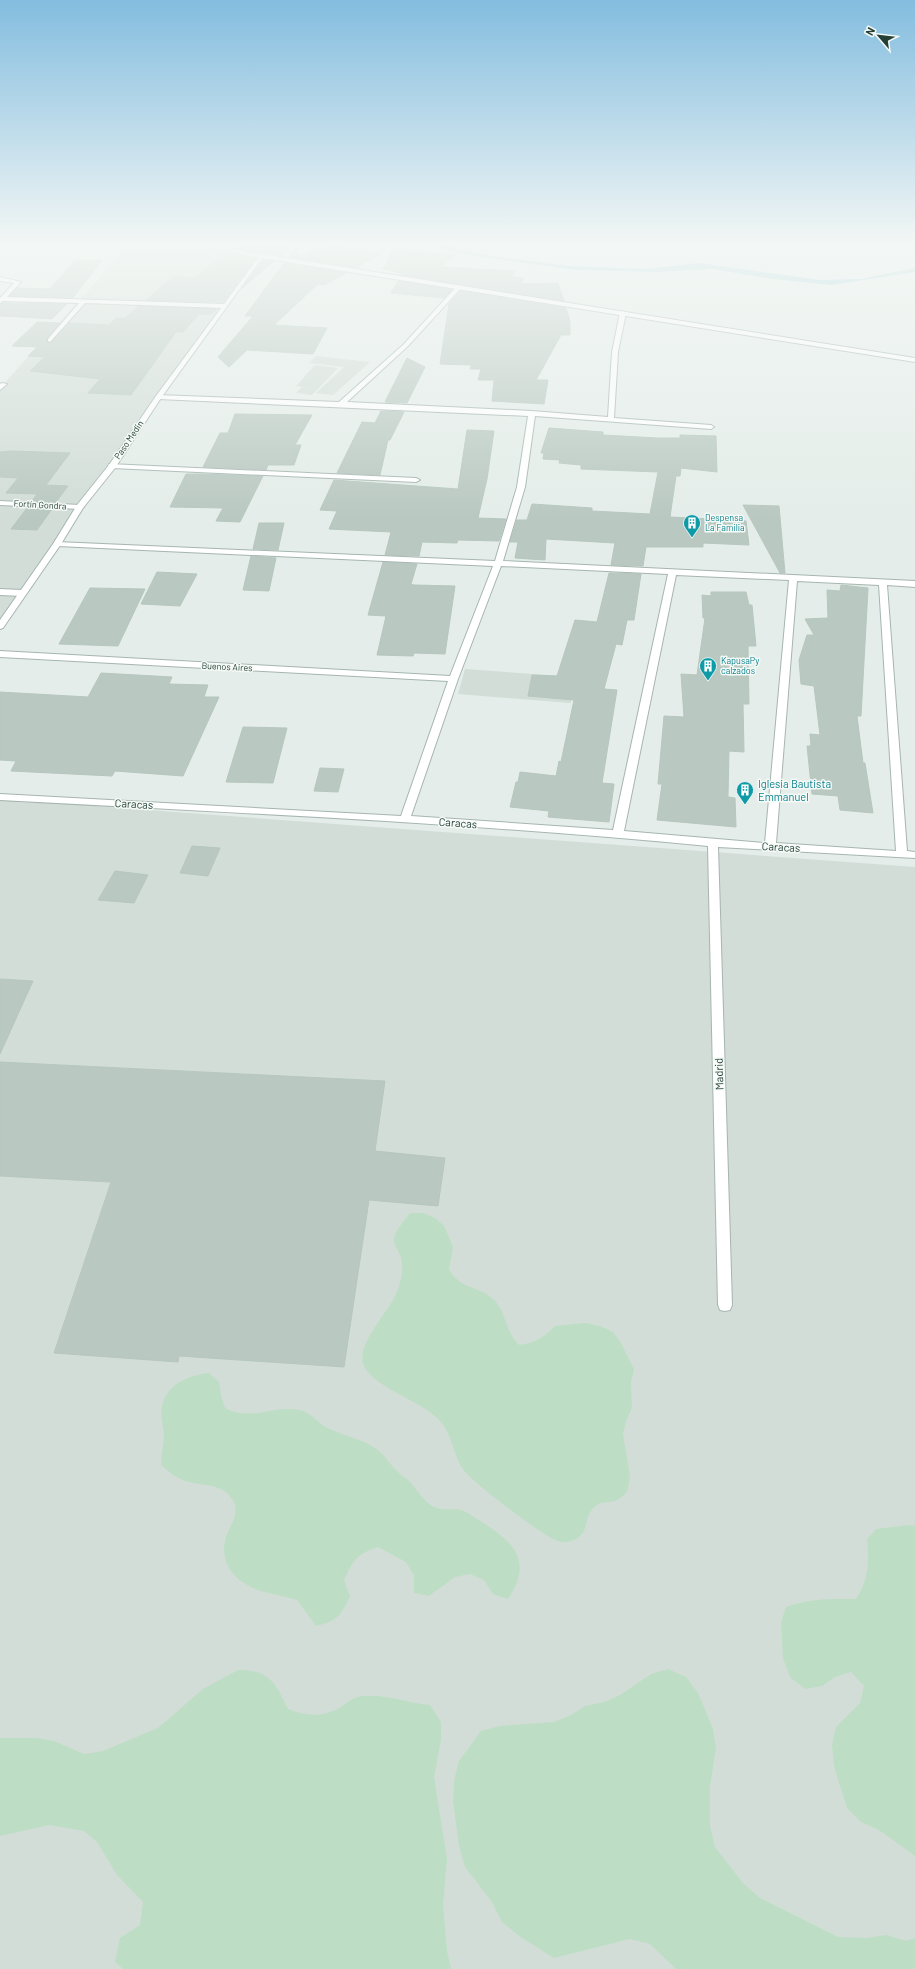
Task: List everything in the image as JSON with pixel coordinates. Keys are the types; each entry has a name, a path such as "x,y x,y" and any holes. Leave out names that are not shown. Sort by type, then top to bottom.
{"street":[{"path":"50,340 55,334"},
{"name":"Paso Medin","path":"0,626 57,544 80,507 112,466 158,397 204,334"},
{"path":"342,403 406,345 416,334"},
{"path":"611,418 615,352 619,334"},
{"path":"753,334 915,360"},
{"path":"158,397 342,403 532,413 711,427"},
{"path":"405,819 454,679 498,564 521,487 532,413"},
{"path":"112,466 416,480"},
{"name":"Fortín Gondra","path":"0,502 80,507"},
{"path":"57,544 915,584"},
{"path":"618,834 672,573"},
{"path":"770,846 794,578"},
{"path":"883,582 902,855"},
{"path":"0,592 22,593"},
{"name":"Buenos Aires","path":"0,654 454,679"},
{"name":"Caracas","path":"0,797 405,819 618,834 713,843 915,855"},
{"name":"Madrid","path":"713,843 725,1305"}],"shaded area":[{"path":"49,334 206,334 0,622 0,388"},
{"path":"316,356 370,362 333,395 316,393 344,367 309,363"},
{"path":"315,365 338,368 312,395 296,393 302,387 313,388 296,386"},
{"path":"465,669 575,677 571,703 458,694"},
{"path":"0,799 915,867 915,1969 0,1969"}],"green space":[{"path":"410,1213 423,1213 435,1218 444,1226 453,1247 449,1270 460,1282 484,1292 498,1304 511,1334 519,1345 530,1343 539,1339 555,1326 585,1323 600,1326 613,1332 621,1343 634,1369 631,1382 632,1408 626,1421 623,1434 630,1477 627,1492 615,1501 597,1505 589,1514 583,1533 575,1540 562,1542 554,1539 528,1523 484,1489 466,1473 462,1467 447,1432 439,1420 421,1406 375,1379 368,1372 363,1363 362,1355 369,1337 392,1301 399,1285 402,1275 402,1265 394,1240 396,1233"},
{"path":"209,1373 219,1382 225,1408 244,1414 289,1409 306,1412 324,1426 366,1443 379,1451 396,1471 410,1482 429,1504 441,1509 457,1509 469,1513 494,1530 504,1538 517,1554 519,1574 508,1599 493,1594 484,1580 470,1574 455,1577 429,1596 414,1593 414,1576 406,1562 378,1547 360,1555 350,1567 344,1580 350,1596 338,1617 334,1620 316,1626 297,1600 258,1590 239,1579 229,1568 224,1553 226,1537 233,1522 236,1509 233,1500 220,1488 188,1482 174,1476 161,1465 164,1434 161,1409 165,1398 174,1386 180,1382 194,1376"},
{"path":"908,1525 915,1526 915,1856 879,1830 861,1822 847,1808 834,1766 832,1745 836,1727 860,1703 864,1686 851,1672 835,1677 822,1686 805,1689 790,1677 783,1658 781,1622 786,1607 795,1604 821,1600 856,1599 866,1577 868,1555 867,1539 876,1529"},
{"path":"668,1669 686,1677 698,1693 713,1729 716,1748 710,1786 710,1826 715,1847 743,1883 760,1898 838,1937 867,1938 886,1935 906,1941 915,1938 915,1969 676,1969 650,1944 630,1939 554,1958 519,1936 502,1922 492,1902 465,1867 459,1846 453,1801 454,1781 459,1761 481,1731 499,1726 554,1722 571,1715 585,1706 604,1702 620,1695 651,1674"},
{"path":"238,1670 257,1672 270,1679 275,1685 288,1709 302,1713 315,1715 328,1713 357,1697 366,1696 384,1697 430,1705 441,1722 441,1740 434,1777 447,1859 443,1905 447,1951 451,1969 123,1969 115,1962 120,1938 140,1925 143,1902 117,1875 97,1842 84,1831 49,1825 0,1836 0,1738 36,1738 54,1741 84,1754 103,1751 158,1728 203,1689"}],"building":[{"path":"25,334 51,334 47,338 47,342 50,343 59,334 175,334 131,395 88,393 100,379 30,371 45,357 28,356 37,347 12,346"},
{"path":"238,334 324,334 313,354 247,350 229,367 218,357"},
{"path":"445,334 570,334 561,335 536,380 548,380 544,404 492,401 494,380 478,380 481,369 470,369 472,365 440,364"},
{"path":"407,358 425,367 407,403 385,402"},
{"path":"381,411 404,412 390,440 388,440 380,475 337,473 362,422 375,423"},
{"path":"235,414 312,415 295,445 301,445 294,465 268,465 266,470 203,467 220,433 228,433"},
{"path":"549,428 603,432 603,435 658,438 680,438 680,435 716,436 717,472 681,468 680,476 676,476 670,517 746,521 749,545 703,543 703,547 646,547 643,566 611,565 615,543 546,539 545,560 515,558 518,542 510,542 517,520 527,520 532,504 592,508 592,511 650,514 658,472 581,469 581,465 559,463 560,460 543,459 544,453 541,453"},
{"path":"467,430 494,431 487,479 478,518 506,519 499,541 458,540 457,543 422,542 419,556 385,555 391,532 329,529 337,511 320,510 334,480 458,489"},
{"path":"0,452 70,453 46,485 68,486 56,502 32,501 37,494 6,493 18,478 0,477"},
{"path":"186,474 263,476 240,522 216,521 223,508 170,507"},
{"path":"743,505 779,506 785,573 780,573"},
{"path":"27,508 52,509 37,530 11,529"},
{"path":"259,523 284,523 278,550 253,549"},
{"path":"251,556 276,558 269,591 243,590"},
{"path":"383,562 417,564 411,584 414,585 455,586 445,654 414,653 413,656 377,655 386,616 368,615"},
{"path":"157,572 197,574 180,606 141,604"},
{"path":"609,573 641,574 634,620 627,620 622,645 616,644 604,689 617,690 602,783 614,784 609,822 548,817 549,811 510,807 520,772 556,776 559,761 561,762 574,700 528,696 532,675 557,676 575,620 597,622"},
{"path":"841,585 868,588 861,716 857,716 863,763 865,763 873,813 840,810 838,796 812,794 807,746 811,746 810,734 820,735 814,686 801,684 799,660 807,635 814,635 805,619 828,618 827,590 840,591"},
{"path":"90,588 145,589 118,646 59,644"},
{"path":"711,592 746,592 749,605 752,605 756,646 748,646 749,704 743,704 744,752 729,751 728,797 735,798 736,827 657,820 662,784 658,784 664,716 684,717 681,674 697,675 705,618 703,618 702,595 711,596"},
{"path":"101,673 172,677 169,684 208,685 204,697 219,697 183,776 115,771 112,776 11,771 16,761 0,760 0,692 88,697"},
{"path":"243,727 287,728 273,783 226,782"},
{"path":"320,768 344,769 338,792 314,791"},
{"path":"192,846 220,848 208,876 180,873"},
{"path":"115,871 148,875 134,903 98,900"},
{"path":"0,979 33,981 0,1054"},
{"path":"0,1062 385,1081 375,1151 445,1158 438,1206 369,1200 344,1367 179,1356 178,1362 54,1353 111,1182 0,1176"}],"place":[{"name":"Despensa La Familia","path":"692,538"},
{"name":"KapusaPy calzados","path":"708,681"},
{"name":"Iglesia Bautista Emmanuel","path":"745,805"}]}
